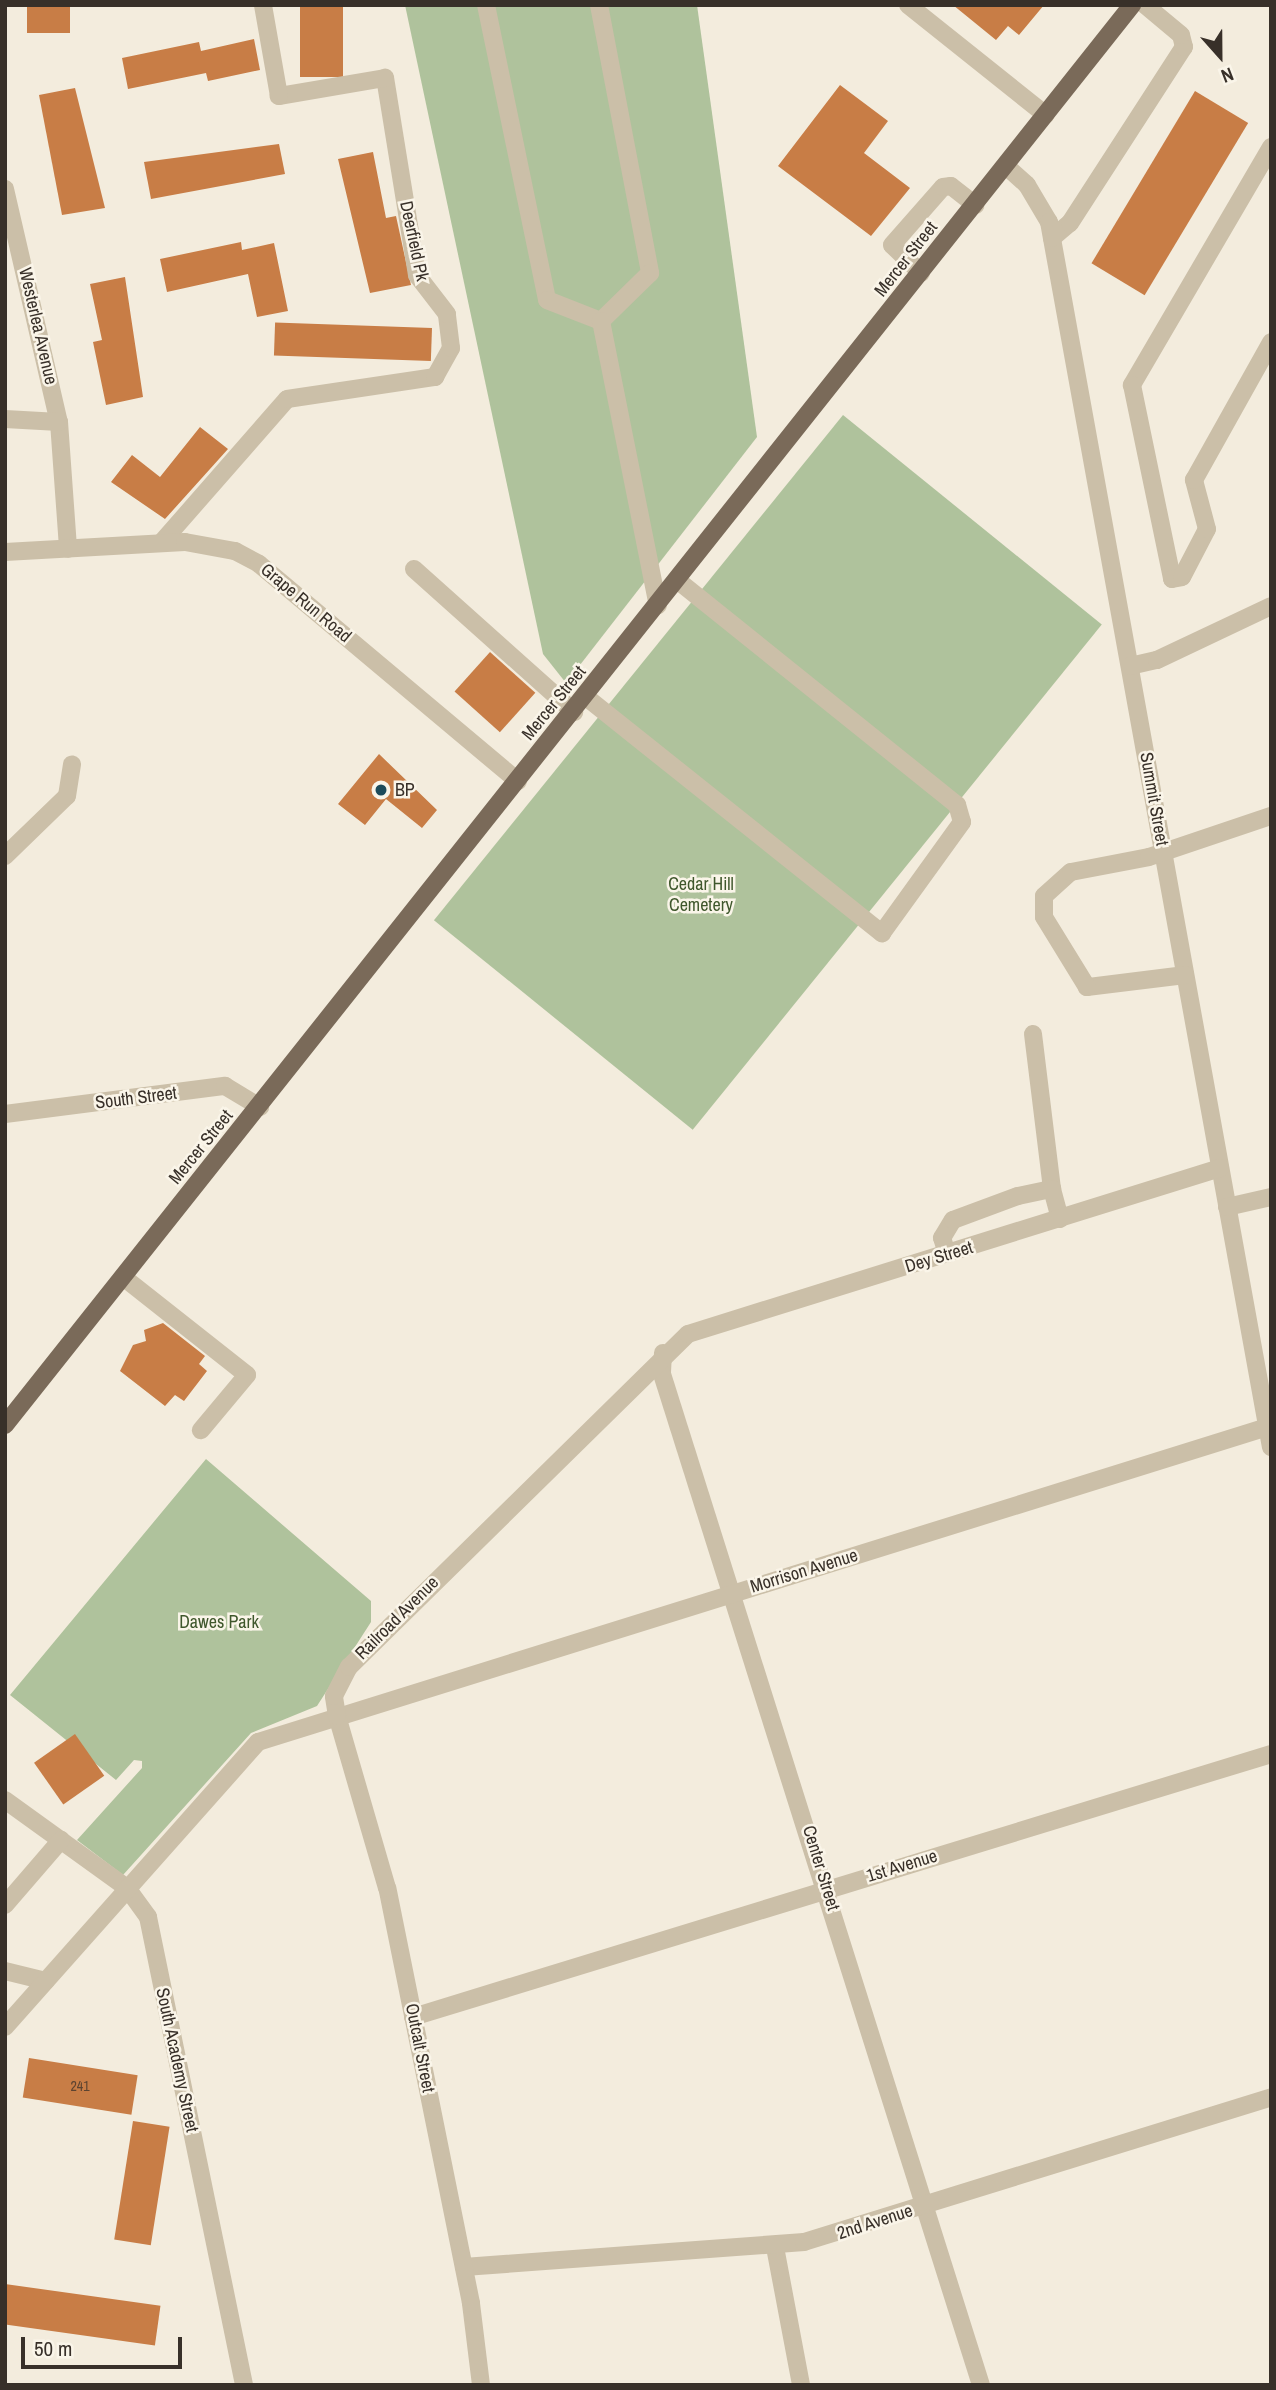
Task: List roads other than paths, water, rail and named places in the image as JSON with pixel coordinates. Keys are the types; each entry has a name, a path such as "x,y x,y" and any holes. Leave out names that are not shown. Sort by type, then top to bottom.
{"main road":[{"name":"Mercer Street","path":"5,1425 586,697 1132,5"}],"street":[{"name":"Deerfield Pk","path":"161,543 287,399 435,377 451,348 447,314 417,275 385,78 279,96 263,5"},
{"path":"486,5 547,300 601,321"},
{"path":"599,5 650,273 601,321"},
{"path":"908,5 1046,115"},
{"path":"1052,237 1070,223 1184,47 1181,35 1145,5"},
{"path":"1271,147 1132,385 1172,579 1182,577 1207,528 1194,480 1271,342"},
{"name":"Summit Street","path":"1006,166 1040,202 1052,237 1271,1447"},
{"path":"921,273 892,245 943,187 951,186 975,205"},
{"name":"Westerlea Avenue","path":"5,189 59,422 68,549"},
{"path":"601,321 658,606"},
{"path":"5,419 59,422"},
{"name":"Grape Run Road","path":"5,552 161,543 210,544 259,564 518,781"},
{"path":"414,569 573,712"},
{"path":"586,697 882,933 962,822 957,804 678,581"},
{"path":"1130,666 1157,660 1271,606"},
{"path":"5,856 67,796 72,764"},
{"path":"1185,975 1087,987 1044,917 1044,896 1071,872 1163,850 1271,816"},
{"path":"1033,1034 1052,1189 1060,1219"},
{"name":"South Street","path":"5,1114 225,1086 260,1107"},
{"name":"Dey Street","path":"663,1353 688,1334 1220,1168"},
{"path":"947,1254 942,1238 953,1220 1052,1189"},
{"path":"1227,1207 1271,1197"},
{"path":"123,1277 247,1375 201,1430"},
{"name":"Center Street","path":"663,1353 662,1374 828,1889 981,2385"},
{"name":"Railroad Avenue","path":"337,1716 334,1696 349,1667 663,1353"},
{"name":"Morrison Avenue","path":"337,1716 1269,1427"},
{"path":"5,2027 242,1755 258,1742 337,1716"},
{"name":"Outcalt Street","path":"337,1716 387,1888 464,2267 481,2385"},
{"name":"1st Avenue","path":"414,2017 1271,1754"},
{"name":"South Academy Street","path":"5,1800 127,1888 148,1917 244,2385"},
{"path":"5,1905 61,1840"},
{"path":"5,1971 46,1981"},
{"name":"2nd Avenue","path":"464,2267 775,2247 926,2205 1271,2097"},
{"path":"775,2247 802,2385"}],"place":[{"name":"BP","path":"381,790"}],"park label":[{"name":"Cedar Hill Cemetery","path":"701,896"},
{"name":"Dawes Park","path":"219,1622"}]}
